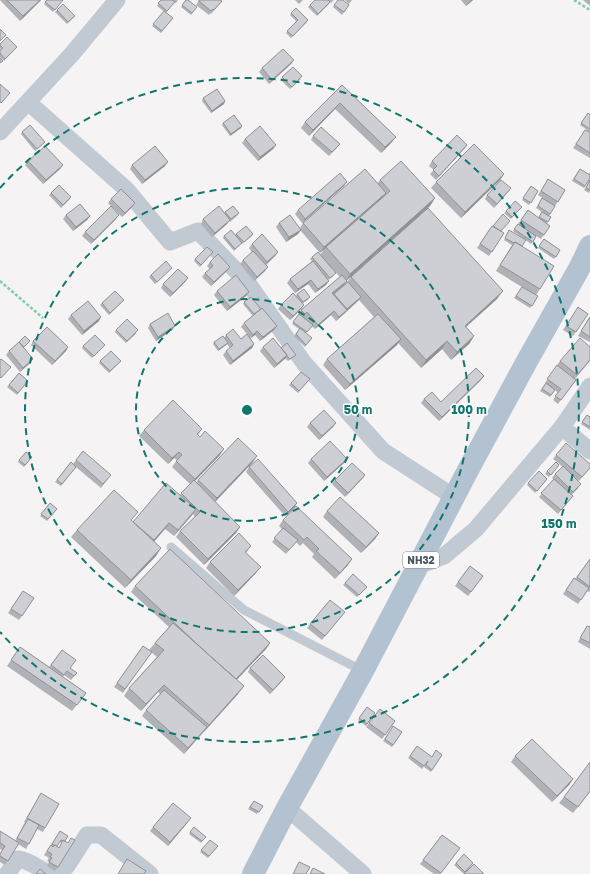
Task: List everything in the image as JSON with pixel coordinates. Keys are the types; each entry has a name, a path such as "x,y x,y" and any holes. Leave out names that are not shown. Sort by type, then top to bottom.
{"main road":[{"name":"NH32","path":"253,874 287,808 363,671 454,497 527,361 580,267 590,246"}],"street":[{"path":"2,126 28,102 72,54 117,0"},
{"path":"28,102 126,189 170,242 198,232 248,283 304,363 383,451 454,497"},
{"path":"418,566 444,556 476,529 562,428 590,386"},
{"path":"562,428 590,451"},
{"path":"287,808 363,874"},
{"path":"57,874 67,866 87,836 102,835 150,874"},
{"path":"7,874 18,859 27,860 52,874"}],"lane":[{"path":"171,547 244,610 363,671"}],"path":[{"path":"574,0 590,11"},
{"path":"0,281 43,318"}],"building":[{"path":"7,0 40,0 23,16"},
{"path":"47,0 63,0 55,10 45,2"},
{"path":"161,0 172,0 175,2 167,11 158,3"},
{"path":"186,0 197,7 192,13 182,5"},
{"path":"199,0 222,1 214,10 213,9 211,11"},
{"path":"315,0 328,0 330,2 318,14 310,5"},
{"path":"338,0 343,0 349,5 344,12 334,5"},
{"path":"63,4 75,16 68,22 57,10"},
{"path":"296,8 308,20 293,36 287,31 298,20 291,13"},
{"path":"164,11 173,18 162,31 153,24"},
{"path":"0,29 6,35 0,41"},
{"path":"7,37 17,47 5,59 0,53 0,50 3,48 0,44"},
{"path":"283,49 294,60 272,80 262,68"},
{"path":"293,67 302,76 292,87 282,77"},
{"path":"0,84 10,93 1,103 0,102"},
{"path":"342,85 396,137 385,147 340,103 313,130 305,122"},
{"path":"217,89 225,101 212,111 203,98"},
{"path":"588,113 590,115 590,129 581,123"},
{"path":"234,115 242,126 231,134 223,123"},
{"path":"30,125 45,142 37,149 22,132"},
{"path":"260,126 276,145 260,157 245,139"},
{"path":"321,127 340,144 332,152 313,136"},
{"path":"585,130 590,132 590,153 576,144"},
{"path":"457,135 467,145 439,176 433,170 437,166 432,161"},
{"path":"474,144 504,174 465,212 436,182"},
{"path":"45,146 63,165 46,180 28,161"},
{"path":"155,146 168,162 145,180 132,165"},
{"path":"401,161 435,198 350,274 326,247 390,191 380,180"},
{"path":"365,169 386,193 324,247 303,223"},
{"path":"580,169 590,175 590,178 585,186 574,179"},
{"path":"340,173 347,182 305,219 298,210"},
{"path":"548,179 565,190 558,202 541,191"},
{"path":"501,180 511,188 497,204 487,195"},
{"path":"590,180 590,190 586,188"},
{"path":"59,185 71,197 63,205 51,193"},
{"path":"531,186 538,191 531,203 523,198"},
{"path":"121,189 135,203 125,213 111,199"},
{"path":"542,198 555,206 550,214 538,206"},
{"path":"515,201 522,207 512,217 506,211"},
{"path":"80,204 90,216 76,227 66,215"},
{"path":"111,206 119,215 94,240 85,232"},
{"path":"219,206 230,220 215,233 203,219"},
{"path":"233,206 239,213 231,219 225,212"},
{"path":"428,208 503,291 465,326 474,336 457,352 447,341 426,360 351,277"},
{"path":"528,210 550,226 544,235 521,220"},
{"path":"542,212 551,217 548,222 539,217"},
{"path":"503,214 510,221 501,231 493,226"},
{"path":"290,215 301,230 289,237 279,223"},
{"path":"518,224 536,236 533,242 514,229"},
{"path":"246,226 253,234 244,242 236,234"},
{"path":"492,226 504,233 492,252 480,244"},
{"path":"231,230 242,243 235,249 224,236"},
{"path":"509,230 526,240 522,246 505,238"},
{"path":"262,234 278,252 267,262 252,244"},
{"path":"544,239 560,250 556,257 539,246"},
{"path":"515,242 554,266 540,289 500,265"},
{"path":"207,247 213,252 201,265 195,259"},
{"path":"253,251 268,267 257,277 243,260"},
{"path":"318,252 336,273 330,278 312,257"},
{"path":"218,254 230,267 214,282 205,273 213,266 210,262"},
{"path":"166,261 172,268 157,282 151,275"},
{"path":"313,261 329,281 318,289 311,280 298,289 290,279"},
{"path":"178,269 188,278 173,293 163,284"},
{"path":"236,275 249,292 230,307 217,291"},
{"path":"342,275 347,281 332,293 347,310 339,317 334,311 318,325 307,312 305,314 301,310"},
{"path":"348,282 361,297 347,309 334,294"},
{"path":"522,287 538,296 532,306 516,296"},
{"path":"304,289 310,297 303,302 297,294"},
{"path":"115,291 124,300 110,313 102,303"},
{"path":"293,293 304,305 293,316 281,305"},
{"path":"251,297 261,309 254,314 244,302"},
{"path":"88,301 101,317 84,331 71,315"},
{"path":"578,307 588,314 576,332 566,326"},
{"path":"262,308 277,326 263,337 257,331 253,335 244,323"},
{"path":"168,313 175,326 158,337 150,324"},
{"path":"299,314 313,325 307,332 293,322"},
{"path":"378,314 401,339 350,384 327,359"},
{"path":"590,317 590,337 581,331"},
{"path":"127,319 138,330 127,341 116,330"},
{"path":"47,327 68,347 55,361 33,341"},
{"path":"300,328 312,338 306,345 296,334"},
{"path":"233,329 241,339 247,334 254,344 233,361 226,351 233,345 226,335"},
{"path":"95,335 105,345 94,356 83,346"},
{"path":"25,336 30,341 24,347 19,342"},
{"path":"223,336 228,343 219,349 214,342"},
{"path":"273,338 287,355 277,364 263,347"},
{"path":"580,338 590,347 590,360 577,375 560,361"},
{"path":"19,342 33,359 23,368 9,351"},
{"path":"287,343 296,355 290,359 281,348"},
{"path":"111,351 121,361 110,371 100,361"},
{"path":"1,359 11,367 1,378 0,360"},
{"path":"557,365 576,380 561,400 555,396 561,389 547,379"},
{"path":"476,368 484,376 442,417 424,399 432,392 441,402"},
{"path":"301,372 310,379 299,391 291,383"},
{"path":"19,373 28,381 18,393 9,385"},
{"path":"546,383 555,390 551,395 542,389"},
{"path":"173,400 202,429 197,434 200,437 205,431 224,449 195,479 176,461 182,455 179,452 172,458 144,430"},
{"path":"324,410 336,423 322,436 310,423"},
{"path":"587,415 590,417 590,427 582,422"},
{"path":"238,438 257,456 217,498 198,480"},
{"path":"330,441 347,459 327,477 311,459"},
{"path":"566,443 590,464 590,468 582,477 556,455"},
{"path":"83,451 111,475 103,484 76,460"},
{"path":"26,452 32,457 25,465 19,460"},
{"path":"258,459 297,503 288,512 249,467"},
{"path":"71,462 76,467 62,484 57,480"},
{"path":"556,462 559,465 551,475 547,471"},
{"path":"352,463 365,475 348,493 335,480"},
{"path":"563,466 581,484 573,492 555,474"},
{"path":"539,471 547,479 537,491 528,483"},
{"path":"554,479 573,496 561,510 541,493"},
{"path":"194,480 240,527 208,559 180,531 200,512 181,493"},
{"path":"166,483 196,509 178,530 169,523 154,540 133,522"},
{"path":"114,490 138,512 131,520 161,548 131,580 77,530"},
{"path":"340,497 379,533 366,547 327,511"},
{"path":"50,503 57,509 48,519 41,514"},
{"path":"296,506 352,559 340,573 316,551 319,549 307,537 304,540 283,520"},
{"path":"283,528 298,540 289,550 274,538"},
{"path":"239,533 251,546 245,552 261,567 238,590 210,562"},
{"path":"170,549 270,643 236,679 135,586"},
{"path":"590,559 590,587 577,577"},
{"path":"470,566 483,576 471,592 458,582"},
{"path":"353,574 367,587 359,595 345,583"},
{"path":"574,578 589,588 581,600 566,590"},
{"path":"23,591 34,598 22,616 11,609"},
{"path":"330,600 345,612 325,636 310,624"},
{"path":"173,623 244,686 209,725 164,685 146,704 129,688 164,650 155,643"},
{"path":"587,626 590,627 590,643 580,638"},
{"path":"143,646 152,652 125,689 117,683"},
{"path":"20,647 86,693 77,705 11,660"},
{"path":"62,650 76,660 70,668 77,673 74,676 67,671 64,675 51,665"},
{"path":"263,655 285,677 273,690 250,668"},
{"path":"164,690 207,727 188,748 146,710"},
{"path":"367,707 375,713 367,724 359,718"},
{"path":"380,709 395,721 385,735 369,723"},
{"path":"393,726 402,732 393,745 385,739"},
{"path":"532,739 573,779 557,796 515,756"},
{"path":"417,746 432,757 436,750 442,755 432,770 426,765 428,761 424,766 410,756"},
{"path":"590,762 590,791 578,807 564,797"},
{"path":"41,793 59,804 45,828 27,818"},
{"path":"254,801 263,806 259,812 250,807"},
{"path":"173,803 191,818 170,842 153,827"},
{"path":"28,819 39,825 29,844 17,838"},
{"path":"194,827 206,837 202,841 190,832"},
{"path":"0,831 19,843 8,861 0,856 5,846 0,843"},
{"path":"60,831 68,836 65,841 61,840 57,846 52,844"},
{"path":"442,835 460,848 441,873 423,860"},
{"path":"71,838 75,840 58,867 49,862 52,858 50,857 52,854 47,851 51,845 53,847 55,845 59,848 63,840 68,843"},
{"path":"210,840 218,846 209,856 201,850"},
{"path":"464,854 473,863 465,872 456,863"},
{"path":"127,859 146,871 144,874 118,874"},
{"path":"299,862 310,867 306,874 293,874"},
{"path":"474,864 484,874 464,874"},
{"path":"313,868 325,874 310,874"},
{"path":"40,869 46,874 36,874"}]}
